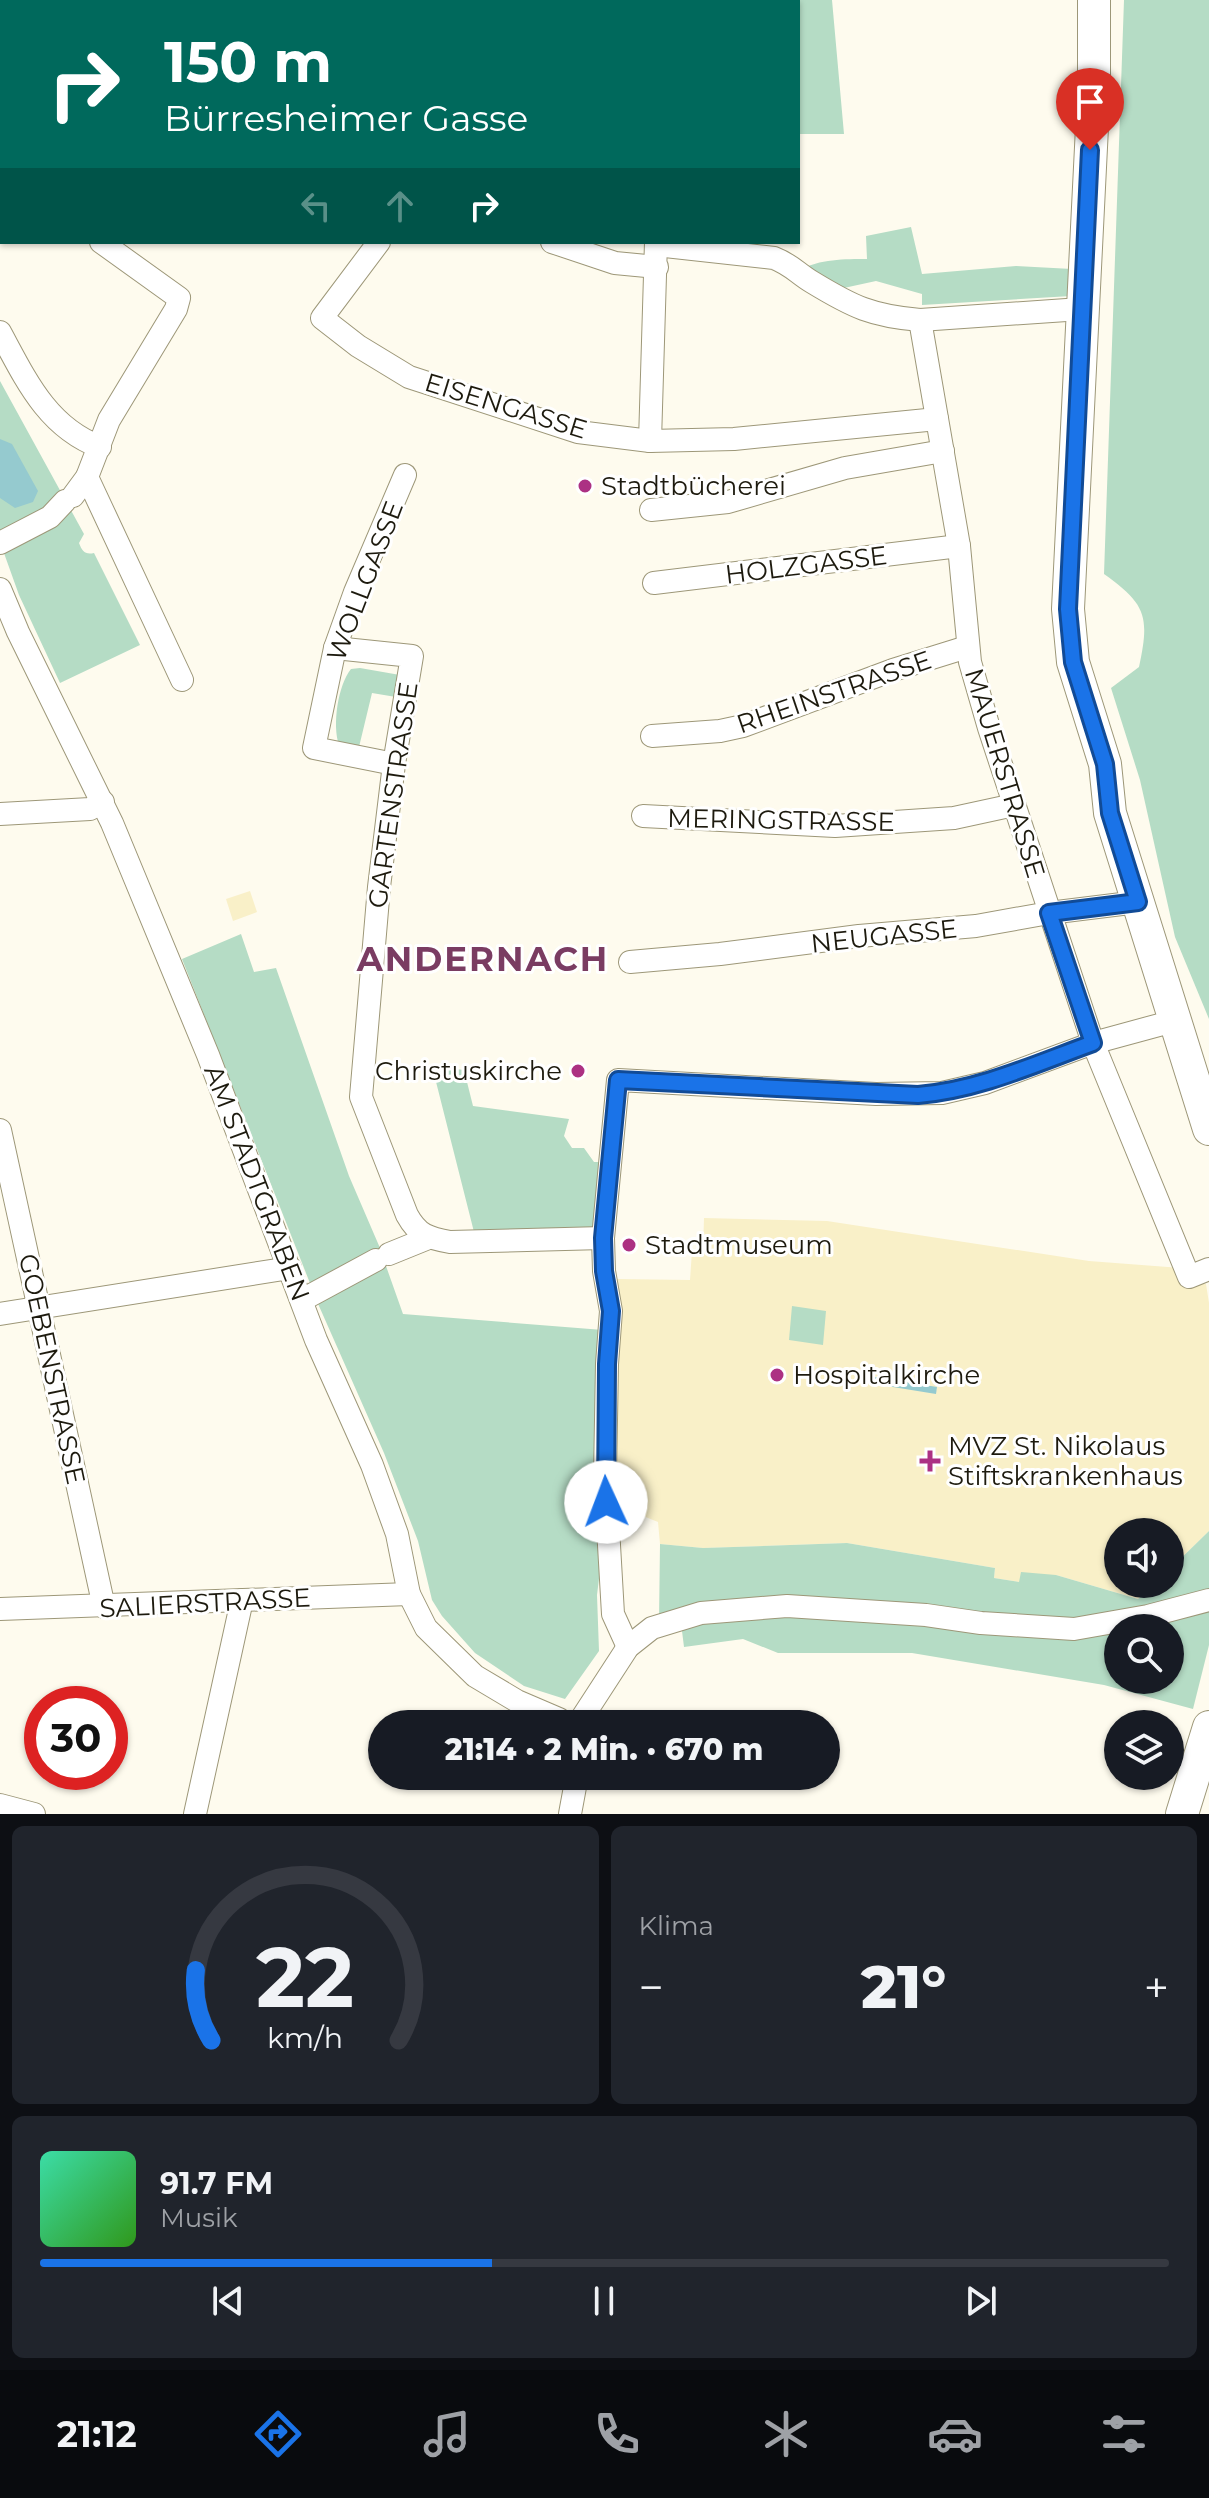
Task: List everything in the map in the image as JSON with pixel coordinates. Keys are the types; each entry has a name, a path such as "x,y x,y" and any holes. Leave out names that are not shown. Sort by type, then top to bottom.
{"street":[{"path":"1094,0 1094,87 1081,309 1068,609 1070,635 1079,689 1105,764 1110,813 1209,1129"},
{"path":"0,543 50,517 87,477 109,420 176,309 179,298 104,244"},
{"name":"EISENGASSE","path":"378,244 322,318 358,346 409,377 578,432 650,441 734,439 937,419"},
{"path":"558,244 615,263 656,251 774,258 792,265 808,280 861,310 895,318 920,320 1081,309"},
{"path":"650,441 656,251"},
{"name":"MAUERSTRASSE","path":"920,320 959,546 967,647 1014,805 1093,1043 1189,1277 1209,1269"},
{"path":"0,332 30,387 49,414 81,440 100,447"},
{"path":"60,425 69,456"},
{"path":"651,510 728,502 845,468 943,451"},
{"name":"WOLLGASSE","path":"394,764 314,748 335,648 355,592 405,475"},
{"path":"87,477 99,511 182,680"},
{"name":"HOLZGASSE","path":"654,583 959,546"},
{"name":"AM STADTGRABEN","path":"0,589 18,632 103,802 229,1108 316,1340 372,1465 397,1534 409,1594 426,1628 475,1676 538,1710"},
{"name":"RHEINSTRASSE","path":"652,736 720,731 743,726 893,670 967,647"},
{"name":"GARTENSTRASSE","path":"335,648 412,656 394,764 379,887 361,1097 407,1215 414,1228 426,1239"},
{"path":"0,814 90,809 103,802"},
{"name":"MERINGSTRASSE","path":"643,816 835,826 954,818 1014,805"},
{"name":"NEUGASSE","path":"630,962 976,926 1138,902"},
{"path":"628,1647 613,1614 605,1476 611,1311 604,1271 603,1238 618,1080 918,1095 973,1087 1093,1043 1174,1021"},
{"name":"GOEBENSTRASSE","path":"0,1130 104,1607"},
{"path":"302,1300 383,1257 426,1239 465,1243 603,1238"},
{"path":"0,1314 290,1268"},
{"name":"SALIERSTRASSE","path":"0,1609 409,1594"},
{"path":"195,1814 242,1600"},
{"path":"587,1710 628,1647 652,1628 701,1613 787,1606 1074,1629 1148,1616 1209,1600"},
{"path":"1182,1814 1209,1727"},
{"path":"570,1814 574,1790"},
{"path":"0,1805 34,1814"}],"shaded area":[{"path":"250,891 257,912 233,921 226,899"},
{"path":"704,1218 827,1221 1089,1261 1181,1268 1191,1283 1206,1284 1209,1303 1209,1531 1184,1555 1184,1518 1104,1518 1104,1589 1056,1575 1019,1582 994,1578 995,1568 847,1543 703,1548 660,1544 658,1522 638,1514 619,1482 612,1436 617,1279 690,1280 692,1251 703,1251"}],"green space":[{"path":"800,0 832,0 844,134 800,134"},
{"path":"1124,0 1209,0 1209,1019 1175,937 1140,780 1111,688 1139,667 1144,635 1144,623 1136,603 1104,574"},
{"path":"911,227 922,274 1016,266 1072,269 1071,296 922,305 922,294 876,281 830,291 800,270 824,262 867,259 866,236"},
{"path":"0,381 84,534 79,543 81,548 86,553 94,553 140,645 60,683 19,595 0,542"},
{"path":"351,669 400,675 396,697 372,693 359,747 339,745 336,716 340,695"},
{"path":"241,934 254,972 276,968 349,1176 380,1248 375,1252 386,1266 403,1314 603,1330 594,1423 592,1504 602,1554 597,1595 599,1651 565,1699 524,1686 475,1653 432,1600 418,1541 384,1453 319,1306 182,959"},
{"path":"432,1066 464,1070 473,1106 569,1119 564,1136 572,1148 584,1148 594,1162 605,1162 598,1229 474,1232"},
{"path":"792,1306 826,1311 823,1345 789,1340"},
{"path":"1209,1531 1209,1645 1193,1709 1137,1694 1184,1694 1184,1614 1104,1614 1104,1685 912,1653 778,1653 743,1639 684,1647 680,1615 659,1622 660,1544 703,1548 847,1543 995,1568 994,1578 1019,1582 1021,1572 1056,1575 1104,1589 1104,1598 1184,1598 1184,1555"}],"water":[{"path":"0,439 12,444 38,491 33,502 15,508 0,498"},
{"path":"863,1375 937,1387 936,1394 862,1382"}],"place":[{"name":"Stadtbücherei","path":"585,486"},
{"name":"Christuskirche","path":"578,1071"},
{"name":"Stadtmuseum","path":"629,1245"},
{"name":"Hospitalkirche","path":"777,1375"},
{"name":"MVZ St. Nikolaus Stiftskrankenhaus","path":"930,1461"}],"district":[{"name":"ANDERNACH","path":"483,959"}],"route":[{"path":"606,1502 607,1364 611,1311 604,1271 603,1238 618,1080 918,1095 960,1091 1093,1043 1049,913 1138,902 1110,813 1105,764 1079,689 1068,609 1090,150"}]}
